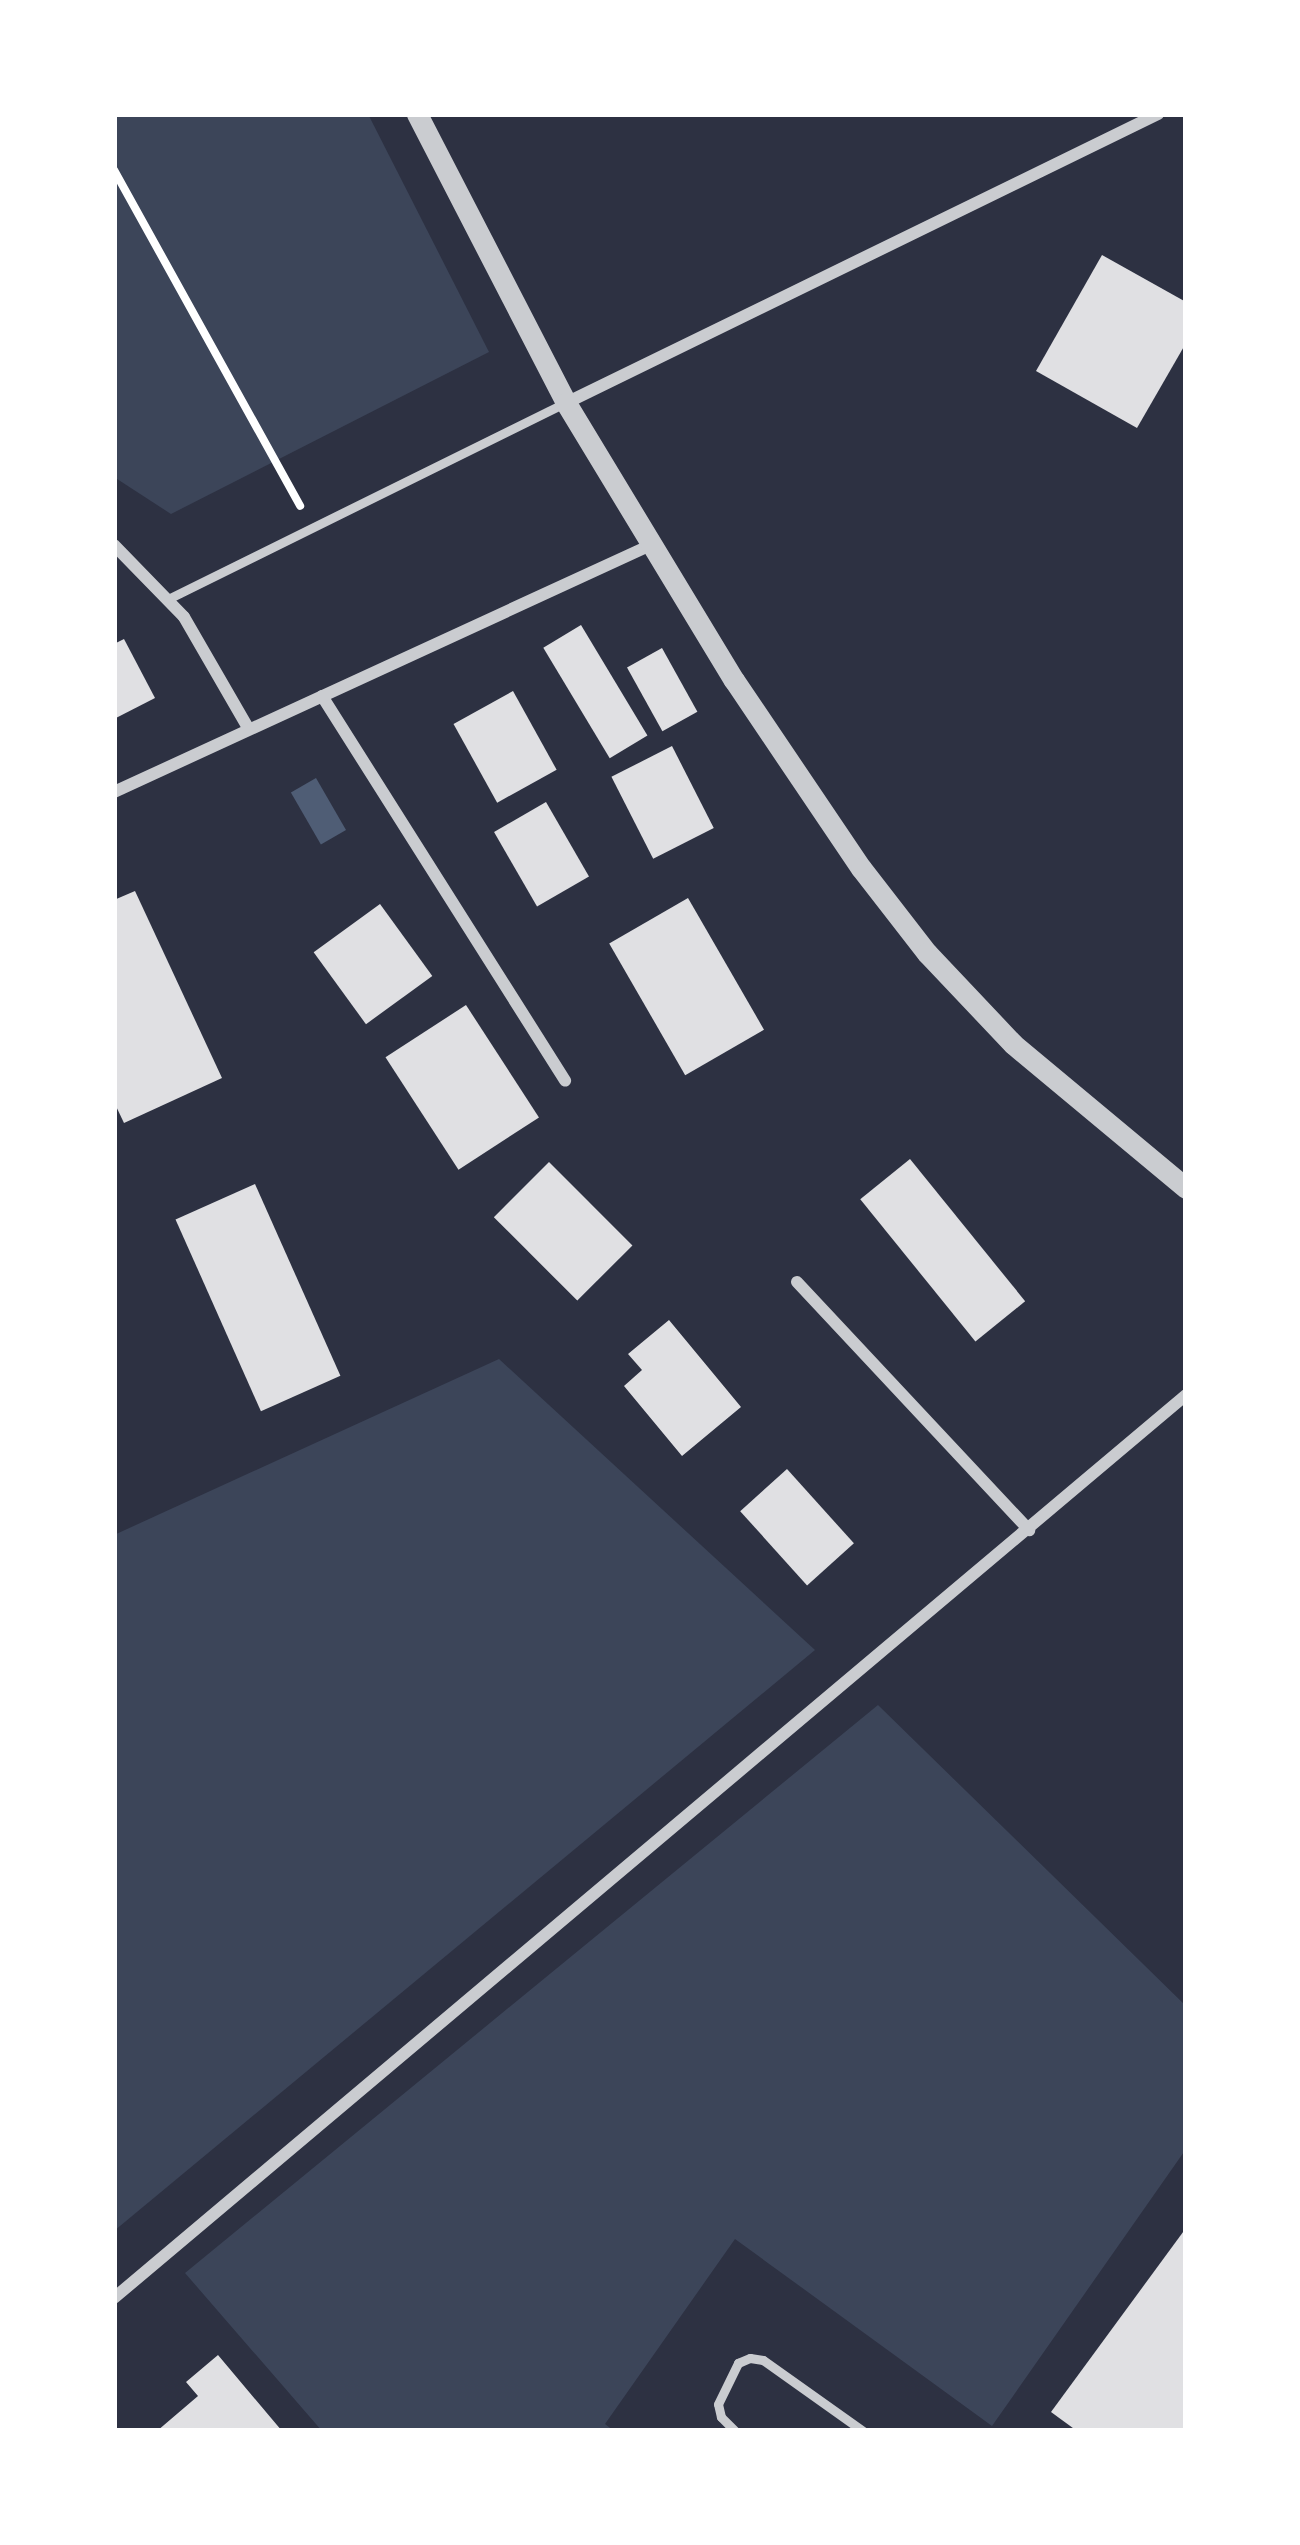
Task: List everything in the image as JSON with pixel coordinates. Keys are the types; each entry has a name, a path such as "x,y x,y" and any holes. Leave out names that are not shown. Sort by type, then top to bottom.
{"street":[{"path":"417,114 566,403 797,777 927,953 1040,1069 1186,1188"},
{"path":"566,403 1158,114"},
{"path":"114,792 653,544"},
{"path":"114,545 170,598 248,728"},
{"path":"322,696 565,1081"},
{"path":"797,1282 1029,1530"},
{"path":"114,2298 1186,1395"}],"lane":[{"path":"170,598 566,403"},
{"path":"735,2431 721,2417 718,2404 738,2363 750,2358 763,2360 863,2431"}],"path":[{"path":"114,170 313,528"}],"shaded area":[{"path":"114,114 368,114 489,352 171,514 114,477"},
{"path":"316,778 346,830 321,844 291,792"},
{"path":"499,1359 815,1650 114,2231 114,1535"},
{"path":"878,1705 1186,2006 1186,2149 992,2426 735,2239 605,2424 614,2431 322,2431 185,2273"}],"building":[{"path":"1102,255 1186,302 1186,343 1137,428 1036,371"},
{"path":"581,625 647,736 610,758 543,648"},
{"path":"124,639 155,698 114,719 114,644"},
{"path":"662,648 697,712 662,731 627,667"},
{"path":"513,691 557,770 497,803 454,724"},
{"path":"672,746 714,828 653,859 611,777"},
{"path":"546,802 589,876 537,906 494,832"},
{"path":"135,891 222,1078 124,1123 114,1102 114,900"},
{"path":"688,898 764,1030 685,1075 609,944"},
{"path":"380,904 432,976 366,1024 314,952"},
{"path":"466,1005 539,1117 458,1170 385,1057"},
{"path":"910,1159 1025,1301 975,1341 860,1199"},
{"path":"549,1162 632,1245 577,1301 494,1217"},
{"path":"255,1184 340,1376 261,1411 176,1219"},
{"path":"669,1320 741,1407 682,1456 624,1386 642,1370 628,1354"},
{"path":"787,1469 854,1543 807,1585 740,1511"},
{"path":"1186,2228 1186,2431 1077,2431 1051,2412"},
{"path":"218,2355 282,2431 157,2431 198,2396 186,2382"}]}
